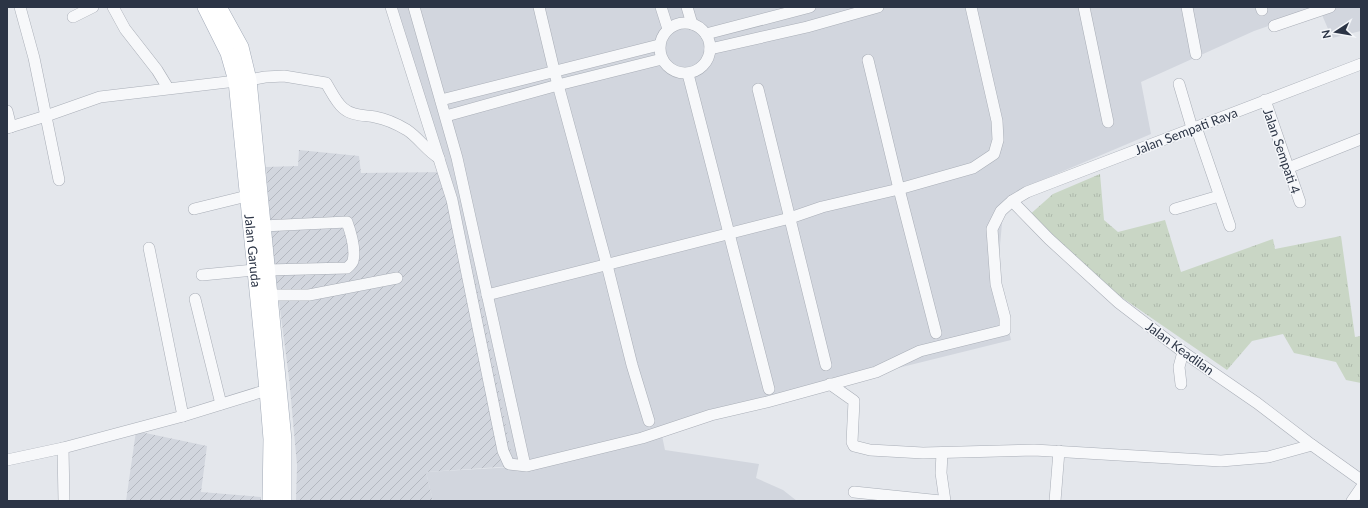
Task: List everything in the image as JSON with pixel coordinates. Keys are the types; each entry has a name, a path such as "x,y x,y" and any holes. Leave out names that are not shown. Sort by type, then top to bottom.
{"main road":[{"name":"Jalan Garuda","path":"205,7 242,81 261,270 267,390 277,440 270,501"},
{"name":"Jalan Garuda","path":"219,7 241,47 247,196 257,226"},
{"name":"Jalan Garuda","path":"261,270 269,295 277,440 284,501"}],"street":[{"path":"20,7 34,58 59,180"},
{"path":"73,17 92,7"},
{"path":"113,7 126,29 157,70 168,88"},
{"path":"391,7 452,200 503,451 509,464 527,466 544,463 642,438 711,415 767,402 830,384 854,401 852,442 854,446 870,450 942,453 1018,450 1059,451 1221,461 1268,457 1286,451 1312,446"},
{"path":"414,7 442,100 457,158 524,461"},
{"path":"539,7 554,70 607,265 632,365 649,421"},
{"path":"661,7 668,29"},
{"path":"687,7 692,24"},
{"path":"706,34 810,7"},
{"path":"710,49 807,28 878,7"},
{"path":"487,295 790,218 822,208 974,168 994,154 998,140 997,121 971,7"},
{"path":"1084,7 1108,122"},
{"path":"1187,7 1196,54"},
{"path":"1274,26 1330,7"},
{"path":"684,23 692,24 700,28 706,34 710,49 707,60 699,69 688,74 678,73 668,68 662,60 659,45 662,36 668,29 675,25 684,23"},
{"path":"442,100 554,70 659,45"},
{"path":"446,116 558,85 662,60"},
{"path":"868,60 898,189 936,333"},
{"name":"Jalan Sempati Raya","path":"830,384 876,372 920,352 1005,330 1005,318 996,284 992,229 1001,211 1012,201 1027,192 1361,64"},
{"path":"688,74 769,389"},
{"path":"7,111 9,127 100,97 168,88 284,76 326,83 342,108 350,113 361,116 375,117 392,122 408,131 439,158"},
{"path":"1178,84 1230,226"},
{"path":"758,89 826,365"},
{"name":"Jalan Sempati 4","path":"1265,100 1300,202"},
{"path":"1288,168 1361,139"},
{"path":"194,209 247,196"},
{"path":"1175,209 1219,196"},
{"name":"Jalan Keadilan","path":"1012,201 1049,239 1119,303 1183,352 1257,403 1312,446 1361,480"},
{"path":"202,275 261,270 347,268 352,262 354,252 347,222 257,226"},
{"path":"149,248 183,416"},
{"path":"269,295 309,295 397,278"},
{"path":"194,299 221,404"},
{"path":"1181,384 1179,367 1183,352"},
{"path":"7,460 64,448 183,416 267,390"},
{"path":"64,448 64,501"},
{"path":"1055,501 1059,451"},
{"path":"942,453 941,473 945,501"},
{"path":"1352,501 1361,488"},
{"path":"854,492 941,501"}],"shaded area":[{"path":"396,7 1361,7 1361,31 1332,38 1319,8 1254,31 1141,82 1151,134 1035,183 1003,212 997,279 1011,340 797,393 661,431 665,450 759,464 756,478 783,490 797,501 433,501 426,472 513,467"},
{"path":"299,150 359,156 361,173 449,172 483,311 514,466 426,472 433,501 296,501 297,465 289,378 274,263 266,167 298,166"},
{"path":"136,431 207,446 201,492 261,497 261,501 126,501"}],"green space":[{"path":"1100,174 1104,220 1118,232 1165,220 1181,272 1273,239 1275,249 1341,236 1355,337 1361,336 1361,383 1346,380 1336,362 1294,353 1283,334 1252,341 1227,370 1063,257 1027,217 1053,194"}]}
